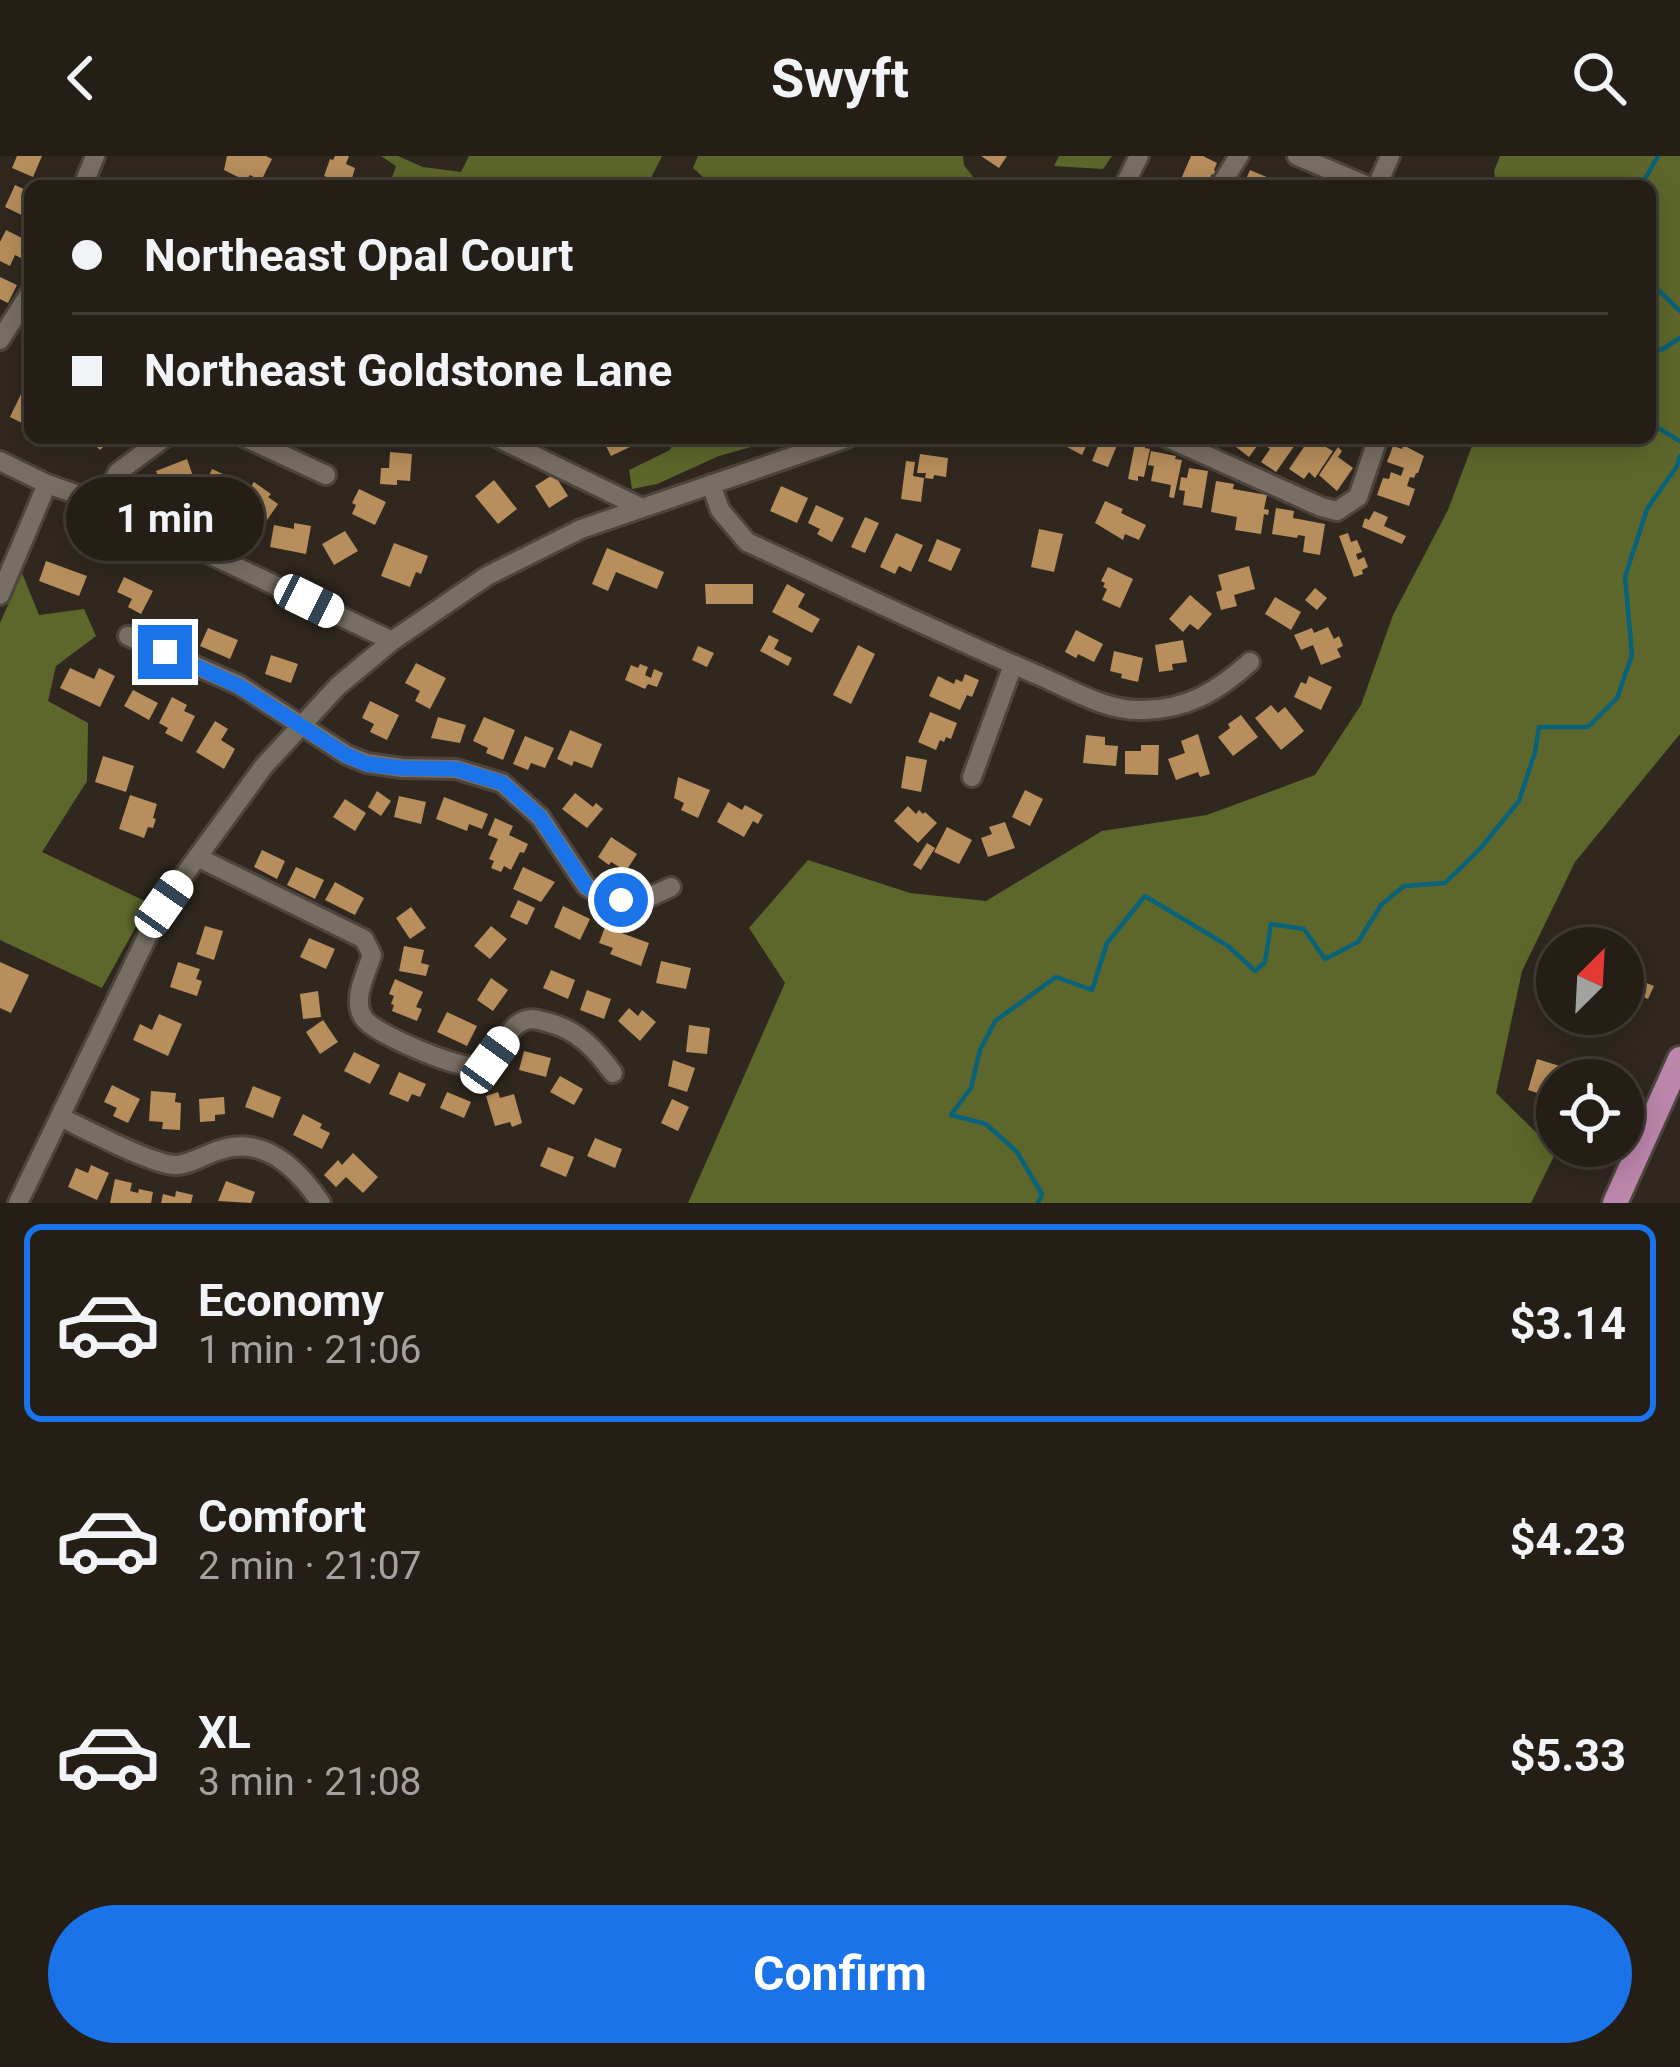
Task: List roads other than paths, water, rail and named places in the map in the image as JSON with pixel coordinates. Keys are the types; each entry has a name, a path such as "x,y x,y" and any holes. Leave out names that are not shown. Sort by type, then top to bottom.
{"main road":[{"path":"1616,1203 1680,1059"}],"street":[{"path":"1297,156 1357,180"},
{"path":"0,340 24,302"},
{"path":"102,503 118,472 156,444"},
{"path":"259,444 326,475"},
{"path":"510,444 642,508"},
{"path":"17,1203 164,904 264,766 338,686 392,640 487,576 581,529 829,444"},
{"path":"1181,444 1337,511 1358,497 1376,444"},
{"path":"0,461 102,503 392,640"},
{"path":"0,595 47,484"},
{"path":"711,484 720,510 747,542 1102,703 1139,711 1202,699 1250,662"},
{"path":"128,635 239,686 367,764 456,769 502,783 540,817 586,886 601,895 641,901 671,887"},
{"path":"972,776 1013,665"},
{"path":"197,857 364,938 372,956 358,998 360,1012 364,1022 379,1030 454,1065 474,1068 490,1060 516,1024 531,1018 565,1028 595,1048 613,1073"},
{"path":"60,1117 174,1165 225,1148 249,1147 270,1153 291,1164 321,1203"}],"waterway":[{"path":"1644,180 1658,156"},
{"path":"1656,288 1680,311"},
{"path":"1656,351 1680,338"},
{"path":"1656,427 1680,441"},
{"path":"1038,1203 1042,1194 1017,1152 986,1124 951,1115 971,1088 980,1050 995,1021 1056,977 1092,990 1107,943 1145,896 1228,946 1255,971 1265,962 1271,924 1304,929 1325,959 1358,942 1381,905 1404,886 1445,883 1519,801 1539,727 1588,727 1617,698 1632,655 1625,577 1647,509 1680,456"}]}
